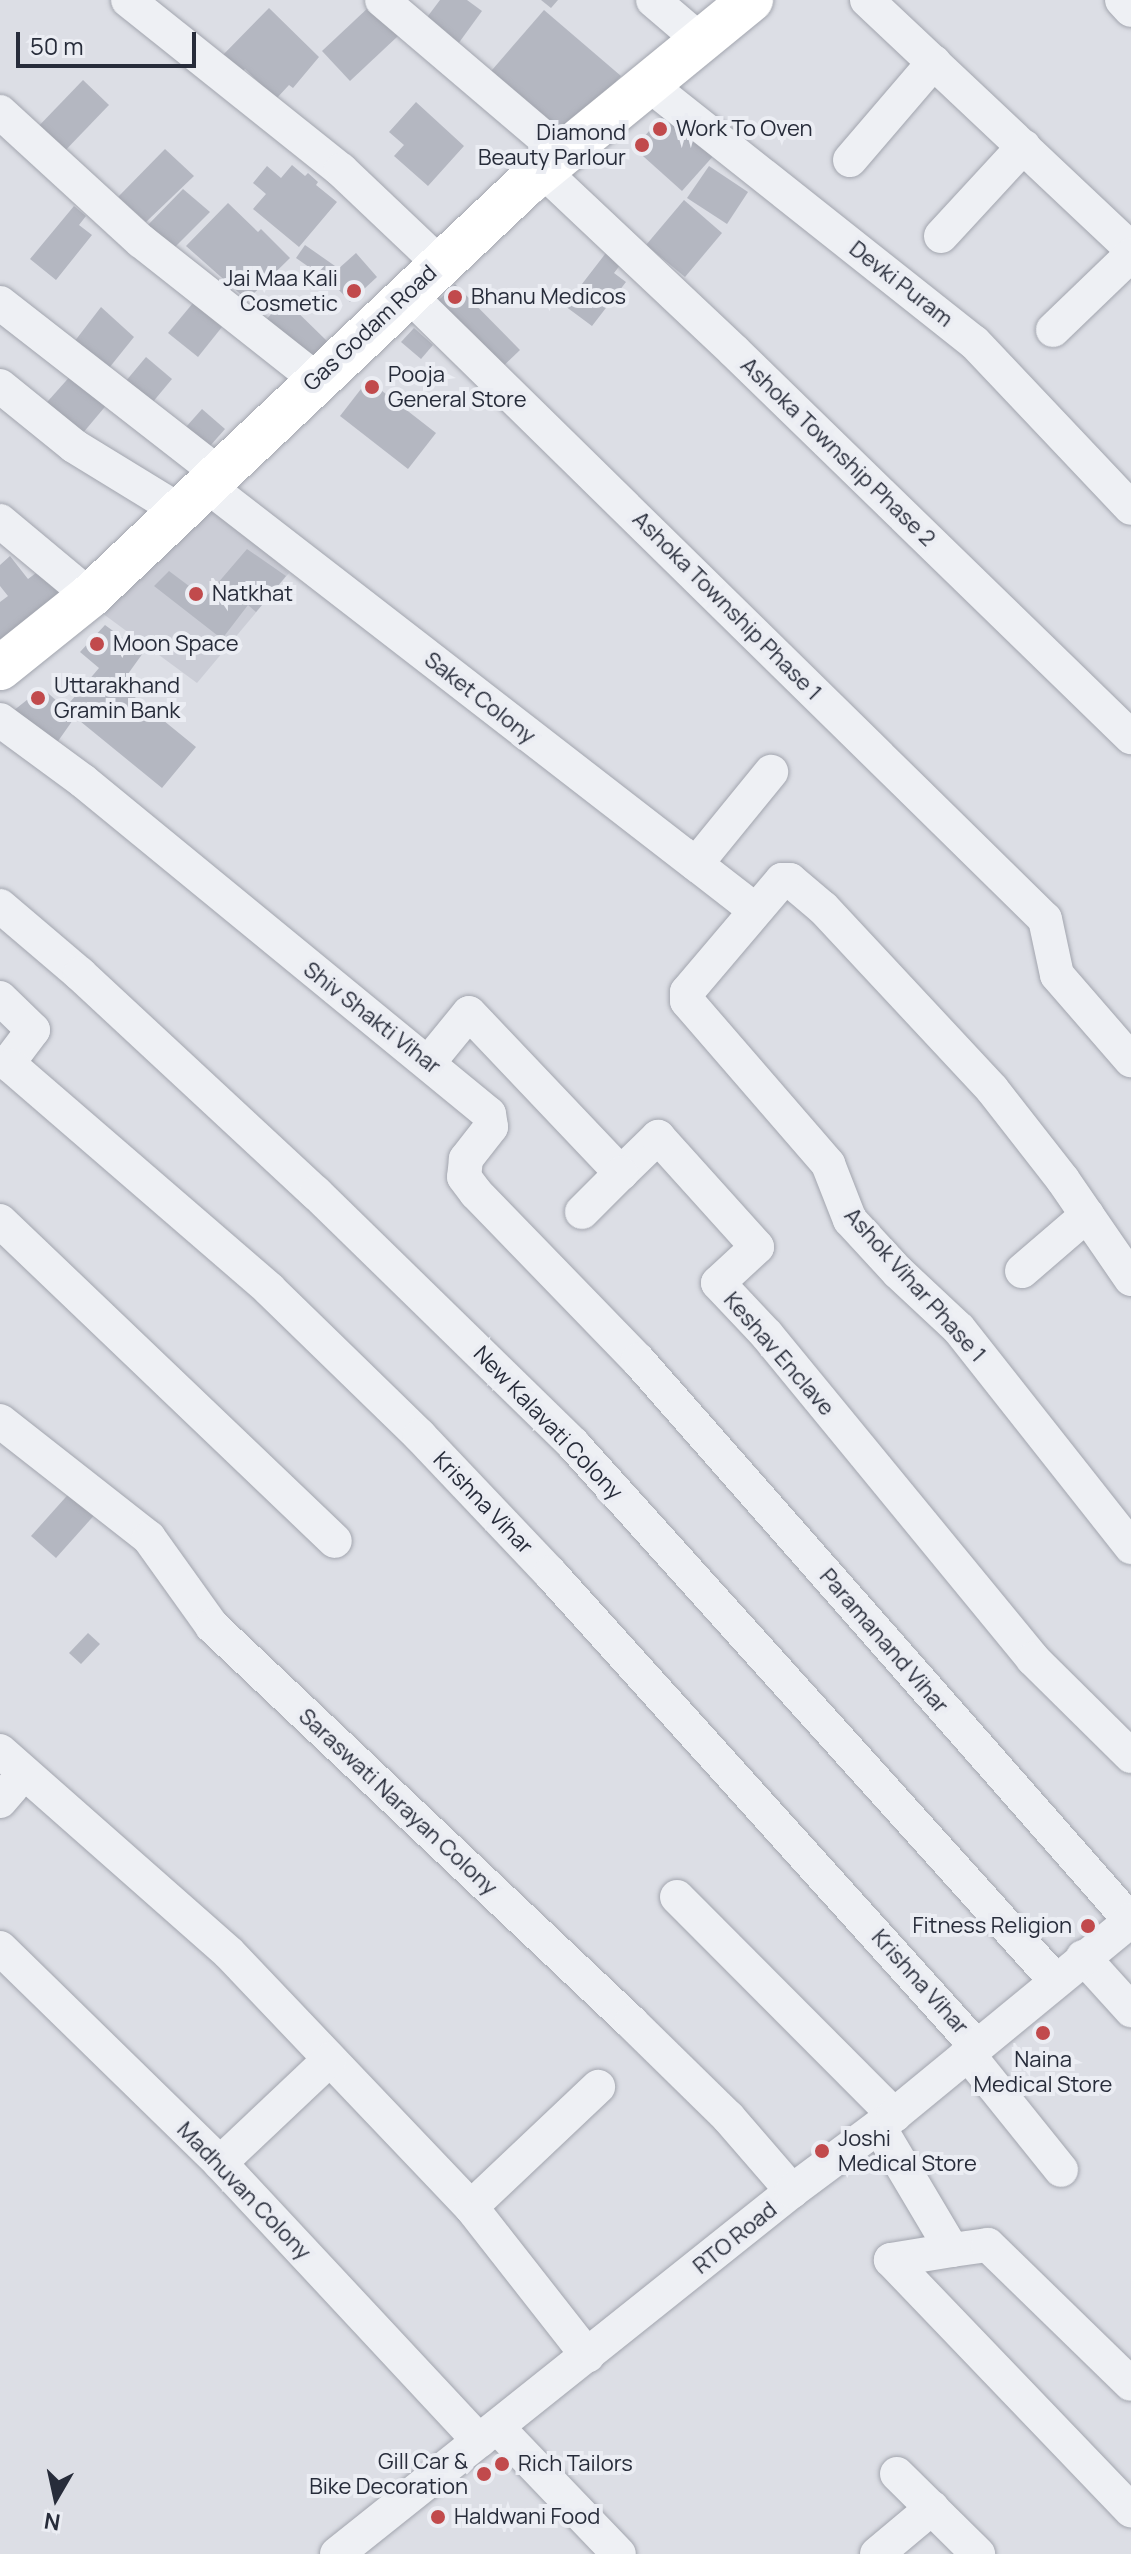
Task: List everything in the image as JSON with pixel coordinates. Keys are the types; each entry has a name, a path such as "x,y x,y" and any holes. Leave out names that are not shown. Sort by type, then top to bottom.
{"main road":[{"name":"Gas Godam Road","path":"0,668 90,596 439,263 553,163 751,0"}],"street":[{"path":"128,0 341,170 439,263"},
{"name":"Ashoka Township Phase 2","path":"382,0 553,163 734,351 1131,737"},
{"path":"653,0 701,41"},
{"path":"867,0 1024,146 1131,252 1053,330"},
{"path":"1122,0 1131,10"},
{"path":"850,160 934,62"},
{"name":"Devki Puram","path":"648,84 974,342 1131,508"},
{"path":"0,112 141,241 316,379"},
{"path":"941,236 1024,146"},
{"name":"Ashoka Township Phase 1","path":"408,294 1045,919 1057,975 1131,1060"},
{"path":"0,303 201,490"},
{"path":"0,386 74,446 201,490"},
{"name":"Saket Colony","path":"201,490 755,910"},
{"path":"0,521 90,596"},
{"name":"Shiv Shakti Vihar","path":"0,720 83,781 489,1114 491,1127 466,1159 464,1177 638,1360"},
{"path":"696,864 771,772"},
{"path":"755,910 786,878 823,908 992,1089 1131,1279"},
{"name":"New Kalavati Colony","path":"0,906 80,974 316,1193 573,1444 1055,1980"},
{"name":"Ashok Vihar Phase 1","path":"755,910 687,992 687,1001 828,1164 850,1220 898,1272 959,1329 1131,1547"},
{"name":"Krishna Vihar","path":"0,998 33,1030 11,1059 11,1066 269,1289 420,1436 780,1825 972,2050"},
{"path":"429,1062 467,1015 473,1015 621,1173 582,1212"},
{"name":"Keshav Enclave","path":"621,1173 658,1137 757,1247 718,1283 767,1335 1033,1659 1131,1756"},
{"path":"1022,1271 1087,1215"},
{"path":"0,1221 335,1541"},
{"name":"Paramanand Vihar","path":"638,1360 1131,1920"},
{"name":"Saraswati Narayan Colony","path":"0,1421 149,1538 212,1626 631,2022 728,2117 792,2191"},
{"path":"0,1751 229,1953 471,2207 588,2356"},
{"path":"677,1897 887,2121 952,2250"},
{"name":"RTO Road","path":"337,2554 792,2191 887,2121 1131,1920"},
{"name":"Madhuvan Colony","path":"0,1948 220,2163 488,2434 619,2554"},
{"path":"1083,1957 1131,2010"},
{"path":"972,2050 1061,2170"},
{"path":"220,2163 330,2059"},
{"path":"471,2207 598,2087"},
{"path":"1131,2384 988,2245 891,2260 1131,2510"},
{"path":"897,2474 978,2554"},
{"path":"877,2554 932,2508"}],"shaded area":[{"name":"Natkhat","path":"212,504 289,573 197,683 102,613"}],"building":[{"path":"440,0 467,0 482,11 458,44 425,20"},
{"path":"541,0 558,0 551,8"},
{"path":"370,6 398,36 350,81 322,51"},
{"path":"269,8 319,57 293,88 289,85 276,99 245,69 238,76 220,58"},
{"path":"544,10 621,76 563,143 486,77"},
{"path":"83,80 109,105 59,157 33,132"},
{"path":"416,102 464,146 428,186 394,156 404,145 389,132"},
{"path":"667,111 715,154 682,191 634,148"},
{"path":"165,149 194,176 146,222 118,197"},
{"path":"292,165 305,176 308,173 318,182 316,185 337,202 299,247 253,209 266,194 253,183 267,166 281,178"},
{"path":"709,166 748,192 727,224 687,198"},
{"path":"183,189 210,212 171,251 144,229"},
{"path":"684,200 722,233 685,277 646,245"},
{"path":"228,203 258,232 261,229 290,258 247,300 186,246"},
{"path":"74,206 86,216 79,225 92,235 56,280 30,259"},
{"path":"305,245 335,266 326,279 296,258"},
{"path":"609,249 624,260 614,273 626,282 592,326 565,306"},
{"path":"356,253 377,277 350,302 328,278"},
{"path":"455,284 520,350 495,374 431,308"},
{"path":"284,299 329,343 308,367 260,327"},
{"path":"193,303 222,327 198,357 168,333"},
{"path":"101,307 134,337 105,373 71,346"},
{"path":"414,328 433,345 421,359 401,342"},
{"path":"146,357 172,379 152,403 120,388"},
{"path":"73,373 109,402 77,440 40,410"},
{"path":"368,380 436,433 408,469 340,416"},
{"path":"202,409 225,429 203,454 178,436"},
{"path":"247,549 286,576 256,612 248,605 222,639 154,586 169,571 205,598"},
{"path":"10,556 28,579 44,567 68,597 0,650 0,602 8,596 0,586 0,565"},
{"path":"105,625 143,653 120,685 196,747 162,788 75,717 49,754 3,719 42,688 65,708 99,668 80,652"},
{"path":"73,1489 98,1511 56,1558 31,1536"},
{"path":"88,1633 100,1644 81,1664 69,1653"}],"place":[{"name":"Work To Oven","path":"660,129"},
{"name":"Diamond Beauty Parlour","path":"642,145"},
{"name":"Jai Maa Kali Cosmetic","path":"354,291"},
{"name":"Bhanu Medicos","path":"455,297"},
{"name":"Pooja General Store","path":"372,387"},
{"name":"Natkhat","path":"196,594"},
{"name":"Moon Space","path":"97,644"},
{"name":"Uttarakhand Gramin Bank","path":"38,698"},
{"name":"Fitness Religion","path":"1088,1926"},
{"name":"Naina Medical Store","path":"1043,2033"},
{"name":"Joshi Medical Store","path":"822,2151"},
{"name":"Rich Tailors","path":"502,2464"},
{"name":"Gill Car & Bike Decoration","path":"484,2474"},
{"name":"Haldwani Food","path":"438,2517"}]}
